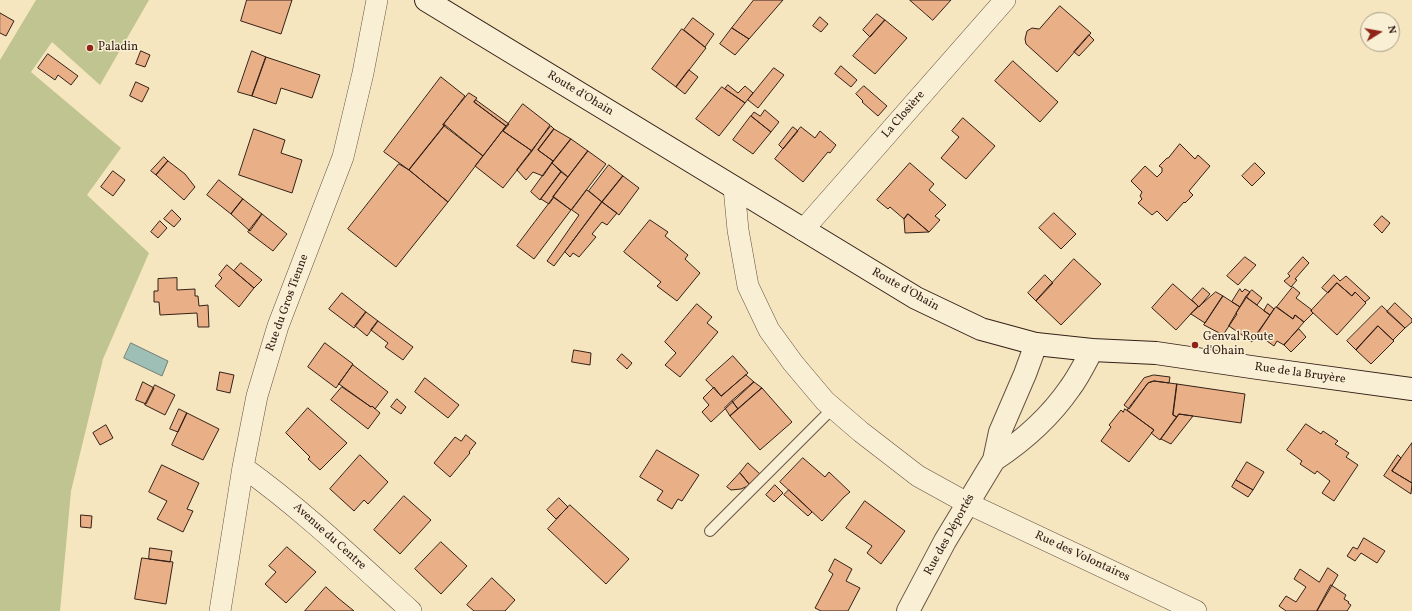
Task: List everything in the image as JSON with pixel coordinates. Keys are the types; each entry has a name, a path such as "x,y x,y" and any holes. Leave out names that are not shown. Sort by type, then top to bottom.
{"main road":[{"name":"Route d'Ohain","path":"426,0 916,298 981,329 1036,344 1092,350"},
{"name":"Rue des Déportés","path":"908,611 945,541 994,460 1000,432 1036,344"},
{"name":"Rue des Déportés","path":"994,460 1012,448 1046,419 1070,388 1092,350"},
{"name":"Rue de la Bruyère","path":"1092,350 1156,353 1412,389"}],"street":[{"name":"Rue du Gros Tienne","path":"220,611 243,467 257,396 278,326 343,157 363,73 377,0"},
{"name":"La Closière","path":"803,230 1005,0"},
{"path":"734,188 738,230 748,286 769,330 825,401 833,408 861,432 918,476 967,503"},
{"name":"Avenue du Centre","path":"243,467 274,489 320,528 411,611"},
{"name":"Rue des Volontaires","path":"967,503 1196,611"}],"lane":[{"path":"710,531 833,408"}],"green space":[{"path":"36,0 149,0 100,85 52,42 31,72 121,148 87,195 149,253 103,359 71,491 60,611 0,611 0,60"}],"water":[{"path":"131,343 168,361 162,376 124,358"}],"building":[{"path":"247,0 292,0 281,34 241,21"},
{"path":"754,0 783,0 749,39 732,28"},
{"path":"910,0 951,0 933,20"},
{"path":"1060,6 1091,33 1057,72 1026,44 1025,39 1027,31 1032,28 1039,29"},
{"path":"0,13 14,21 6,36 0,33"},
{"path":"877,14 885,20 870,37 863,30"},
{"path":"820,17 828,24 821,32 813,26"},
{"path":"693,18 714,34 705,47 684,30"},
{"path":"885,20 907,38 875,74 853,56"},
{"path":"732,28 749,39 735,55 720,44"},
{"path":"682,29 706,48 676,87 652,69"},
{"path":"1089,35 1094,40 1079,56 1074,52"},
{"path":"141,51 150,55 145,67 136,64"},
{"path":"252,51 266,57 252,96 238,92"},
{"path":"48,54 78,76 71,85 58,75 55,80 38,68"},
{"path":"266,57 320,75 312,98 281,88 276,104 252,96"},
{"path":"1013,61 1058,102 1040,122 995,81"},
{"path":"841,66 857,80 851,87 835,74"},
{"path":"774,68 784,75 758,108 748,100"},
{"path":"689,70 698,77 685,94 676,87"},
{"path":"441,77 465,96 443,125 445,125 409,170 384,152"},
{"path":"136,82 149,88 142,102 130,96"},
{"path":"728,85 738,93 745,86 753,93 745,103 725,89"},
{"path":"864,86 887,106 878,116 862,102 863,101 856,94"},
{"path":"722,87 745,103 719,136 696,119"},
{"path":"469,93 477,98 474,102 506,126 483,156 443,125"},
{"path":"476,100 509,124 503,131 532,151 503,188 475,166 506,126 474,102"},
{"path":"523,104 550,125 532,151 503,131"},
{"path":"765,110 779,122 771,132 751,116 754,112 760,116"},
{"path":"751,116 771,132 753,154 733,140"},
{"path":"963,118 995,146 966,179 941,158 959,137 952,131"},
{"path":"445,125 483,156 448,202 409,170"},
{"path":"551,126 554,129 538,150 553,161 543,176 533,172 526,180 517,170"},
{"path":"793,127 798,131 783,149 779,145"},
{"path":"801,127 815,138 820,131 836,145 830,153 828,152 803,182 775,159"},
{"path":"254,129 285,140 281,153 302,160 292,193 239,175"},
{"path":"554,129 571,139 552,163 553,161 538,150"},
{"path":"571,139 588,151 568,177 552,163"},
{"path":"1180,144 1195,159 1198,155 1210,166 1189,191 1193,195 1185,203 1184,202 1167,221 1157,211 1152,215 1138,203 1142,199 1140,196 1142,192 1131,181 1145,166 1157,177 1162,172 1162,168 1159,166"},
{"path":"588,151 606,164 571,210 553,197"},
{"path":"164,157 168,161 156,175 151,171"},
{"path":"168,161 185,174 195,187 184,200 156,175"},
{"path":"552,163 561,172 540,200 531,192"},
{"path":"910,163 934,184 929,190 946,205 935,216 940,220 929,232 908,214 904,219 890,207 888,209 877,200"},
{"path":"1255,163 1265,173 1252,186 1242,176"},
{"path":"399,164 409,170 448,202 396,267 348,229"},
{"path":"609,165 623,176 602,202 589,191"},
{"path":"113,171 125,180 113,196 101,187"},
{"path":"561,172 568,177 549,204 541,199"},
{"path":"623,176 639,188 619,215 602,202"},
{"path":"219,180 243,199 231,214 207,195"},
{"path":"587,190 602,202 554,266 547,261 579,215 572,210"},
{"path":"554,197 571,210 534,259 517,246"},
{"path":"243,199 262,214 250,231 231,214"},
{"path":"602,202 617,213 607,225 602,222 592,234 596,237 579,257 573,253 570,257 565,252"},
{"path":"172,210 181,219 174,227 164,219"},
{"path":"1054,213 1076,234 1061,249 1039,228"},
{"path":"262,214 287,234 273,251 248,232"},
{"path":"908,214 929,232 905,233 904,219"},
{"path":"1382,216 1390,223 1382,233 1374,225"},
{"path":"650,220 668,232 665,236 688,255 685,259 700,273 677,301 657,286 661,282 624,252"},
{"path":"160,221 167,228 158,238 151,232"},
{"path":"1245,257 1256,265 1238,285 1227,276"},
{"path":"1303,257 1309,263 1295,279 1297,280 1291,287 1284,281 1290,276 1288,274"},
{"path":"1074,259 1101,284 1061,325 1036,301"},
{"path":"241,263 262,280 254,288 234,271"},
{"path":"227,265 254,288 239,307 215,286 222,278 219,275"},
{"path":"1045,275 1053,283 1036,301 1028,293"},
{"path":"1334,275 1340,281 1346,276 1370,298 1365,302 1355,292 1352,296 1337,283 1328,293 1322,288"},
{"path":"177,278 177,290 195,289 195,296 198,296 199,306 208,305 209,327 198,327 197,313 160,315 159,302 154,302 154,291 158,291 158,279"},
{"path":"1337,283 1352,296 1355,292 1366,303 1337,335 1311,311"},
{"path":"1173,284 1198,306 1176,330 1152,308"},
{"path":"1293,287 1300,293 1296,298 1312,310 1311,311 1313,313 1304,322 1295,315 1293,319 1277,307"},
{"path":"1203,288 1210,294 1199,307 1192,300"},
{"path":"1240,289 1242,292 1245,289 1250,292 1240,307 1232,302"},
{"path":"1252,290 1262,298 1257,305 1246,297"},
{"path":"1216,292 1223,296 1205,323 1191,314"},
{"path":"342,293 366,312 354,328 329,309"},
{"path":"1223,296 1240,307 1223,335 1204,325"},
{"path":"1246,297 1270,315 1252,342 1229,326"},
{"path":"1395,303 1412,319 1412,322 1405,328 1387,312"},
{"path":"697,304 712,317 707,323 718,332 680,377 665,365 676,353 665,342"},
{"path":"1268,304 1274,309 1270,315 1264,311"},
{"path":"1382,306 1405,328 1393,340 1378,326 1356,350 1347,341"},
{"path":"1276,307 1293,319 1295,315 1304,322 1284,345 1277,341 1274,346 1257,334"},
{"path":"366,312 378,321 367,336 355,326"},
{"path":"378,321 413,347 403,360 385,347 388,343 371,330"},
{"path":"1378,326 1394,341 1371,364 1356,350"},
{"path":"1299,329 1306,337 1291,352 1284,345"},
{"path":"325,343 353,364 336,388 308,367"},
{"path":"574,350 591,353 590,365 572,362"},
{"path":"622,354 632,363 627,369 617,360"},
{"path":"733,356 748,373 721,396 706,380"},
{"path":"353,365 388,392 375,409 339,384"},
{"path":"220,372 234,375 230,393 217,390"},
{"path":"746,375 754,382 711,422 702,412 709,405 703,398 714,387 721,396"},
{"path":"1154,375 1170,377 1169,383 1154,381 1148,383 1129,409 1124,405 1144,378"},
{"path":"425,378 459,405 448,418 415,392"},
{"path":"1154,381 1177,384 1173,415 1177,417 1160,440 1151,433 1154,430 1127,410 1148,383"},
{"path":"143,382 154,388 146,404 136,400"},
{"path":"754,382 762,388 738,409 732,401"},
{"path":"1177,384 1245,394 1241,423 1179,414 1177,417 1173,415"},
{"path":"155,385 175,395 165,415 145,405"},
{"path":"342,387 371,407 372,406 380,413 368,429 331,400"},
{"path":"762,388 792,422 760,450 730,416"},
{"path":"397,399 406,407 401,414 391,407"},
{"path":"732,401 738,409 730,416 725,408"},
{"path":"308,408 347,443 320,470 308,459 310,457 286,433"},
{"path":"179,409 187,413 178,432 170,429"},
{"path":"1125,409 1154,430 1129,462 1101,441 1111,427 1109,425 1121,410 1123,412"},
{"path":"187,413 219,429 203,460 172,445"},
{"path":"1179,414 1193,416 1171,444 1161,439"},
{"path":"1306,424 1321,434 1323,431 1338,441 1335,444 1349,453 1346,457 1358,465 1334,501 1322,493 1330,481 1317,471 1315,474 1300,464 1302,461 1287,450"},
{"path":"106,425 113,438 100,445 93,433"},
{"path":"466,435 476,443 469,452 470,453 450,477 434,463 455,437 461,441"},
{"path":"1412,443 1412,483 1392,471"},
{"path":"657,450 699,475 682,501 678,499 672,509 657,500 663,491 640,477"},
{"path":"360,455 388,482 368,504 364,500 354,511 330,489"},
{"path":"1398,455 1401,458 1392,471 1412,483 1411,494 1384,476"},
{"path":"803,458 825,477 829,472 850,492 822,521 780,482"},
{"path":"1247,462 1264,472 1253,490 1236,480"},
{"path":"748,463 760,474 750,485 740,473"},
{"path":"162,465 199,483 187,509 193,511 183,532 157,519 167,501 149,492"},
{"path":"740,473 750,485 741,489 731,490 727,487"},
{"path":"1236,480 1253,490 1248,497 1232,487"},
{"path":"775,485 783,493 774,502 766,495"},
{"path":"789,490 812,512 808,516 784,495"},
{"path":"404,496 431,520 400,554 374,530"},
{"path":"559,498 568,507 556,519 547,510"},
{"path":"865,501 905,531 881,564 867,553 872,546 846,528"},
{"path":"570,505 629,559 606,584 548,529"},
{"path":"81,515 92,516 91,528 81,527"},
{"path":"1364,538 1385,551 1377,563 1361,553 1355,561 1347,556 1353,547 1357,549"},
{"path":"441,542 467,566 441,594 415,569"},
{"path":"287,547 316,572 286,603 265,584 276,572 269,566"},
{"path":"150,548 172,551 170,562 149,559"},
{"path":"142,558 173,562 166,604 135,599"},
{"path":"835,559 852,569 846,581 860,588 848,611 821,611 815,608 833,574 829,571"},
{"path":"1328,568 1338,575 1317,611 1286,611 1279,606 1286,596 1296,602 1306,587 1294,579 1300,569 1319,582"},
{"path":"492,578 515,600 505,611 474,611 467,605"},
{"path":"1331,585 1346,595 1344,599 1351,605 1347,611 1317,611"},
{"path":"326,587 338,598 354,611 305,611"}],"place":[{"name":"Paladin","path":"90,48"},
{"name":"Genval Route d'Ohain","path":"1195,345"}]}
